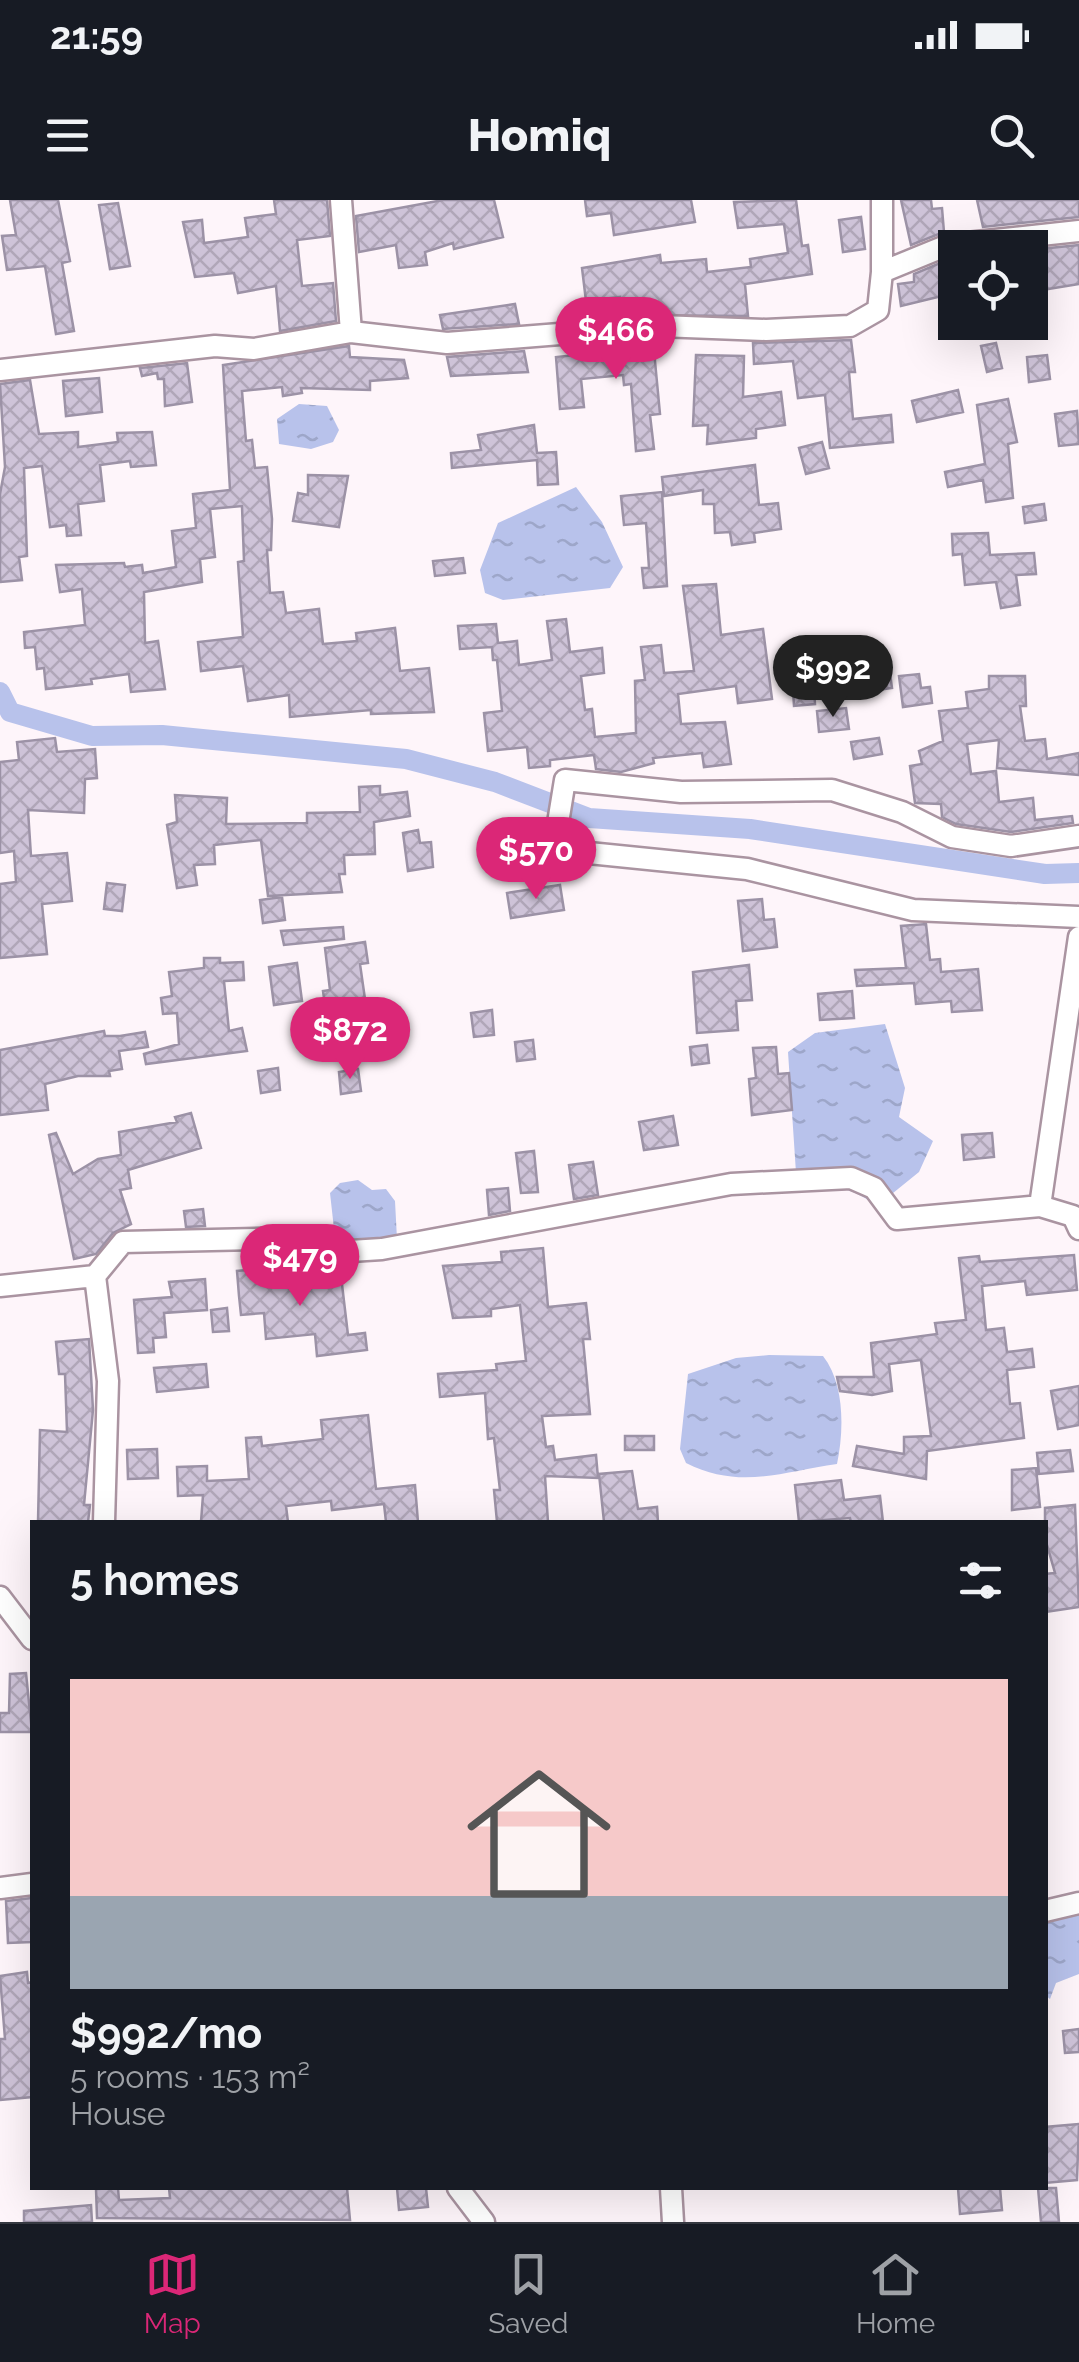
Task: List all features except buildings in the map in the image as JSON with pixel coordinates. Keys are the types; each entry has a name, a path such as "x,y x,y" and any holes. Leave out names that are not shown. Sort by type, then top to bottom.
{"street":[{"path":"341,200 351,332"},
{"path":"0,370 215,346 254,349 351,332 447,343 641,327 850,326 878,310 882,200"},
{"path":"882,272 948,245 1079,231"},
{"path":"1079,836 1011,846 952,837 902,812 832,790 681,792 565,780 556,835 564,846 579,852 747,869 912,910 1079,917"},
{"path":"1040,1206 1079,937"},
{"path":"0,1286 95,1276 123,1242 294,1238 319,1253 382,1250 731,1184 863,1181 897,1219 1040,1206 1073,1216 1079,1228"},
{"path":"95,1276 108,1382 104,1520"},
{"path":"0,1597 30,1636"},
{"path":"0,1888 30,1884"},
{"path":"1048,1911 1079,1903"},
{"path":"460,2190 484,2222"},
{"path":"671,2190 673,2222"}],"water":[{"path":"299,404 327,406 339,430 333,442 311,449 279,444 277,419"},
{"path":"576,487 602,522 623,567 610,588 503,600 485,593 480,570 498,523"},
{"path":"885,1024 905,1088 899,1117 933,1141 919,1172 877,1206 839,1188 797,1188 788,1052 815,1033"},
{"path":"358,1180 372,1190 386,1189 395,1201 397,1239 336,1247 330,1193 340,1183"},
{"path":"823,1356 830,1367 841,1408 837,1464 743,1477 724,1476 686,1463 680,1449 688,1374 736,1358"},
{"path":"1079,1908 1079,1974 1056,1983 1050,1999 1048,1997 1048,1913"}],"waterway":[{"path":"0,692 10,712 92,736 162,735 406,759 495,782 589,818 750,829 1045,874 1079,873"}]}
